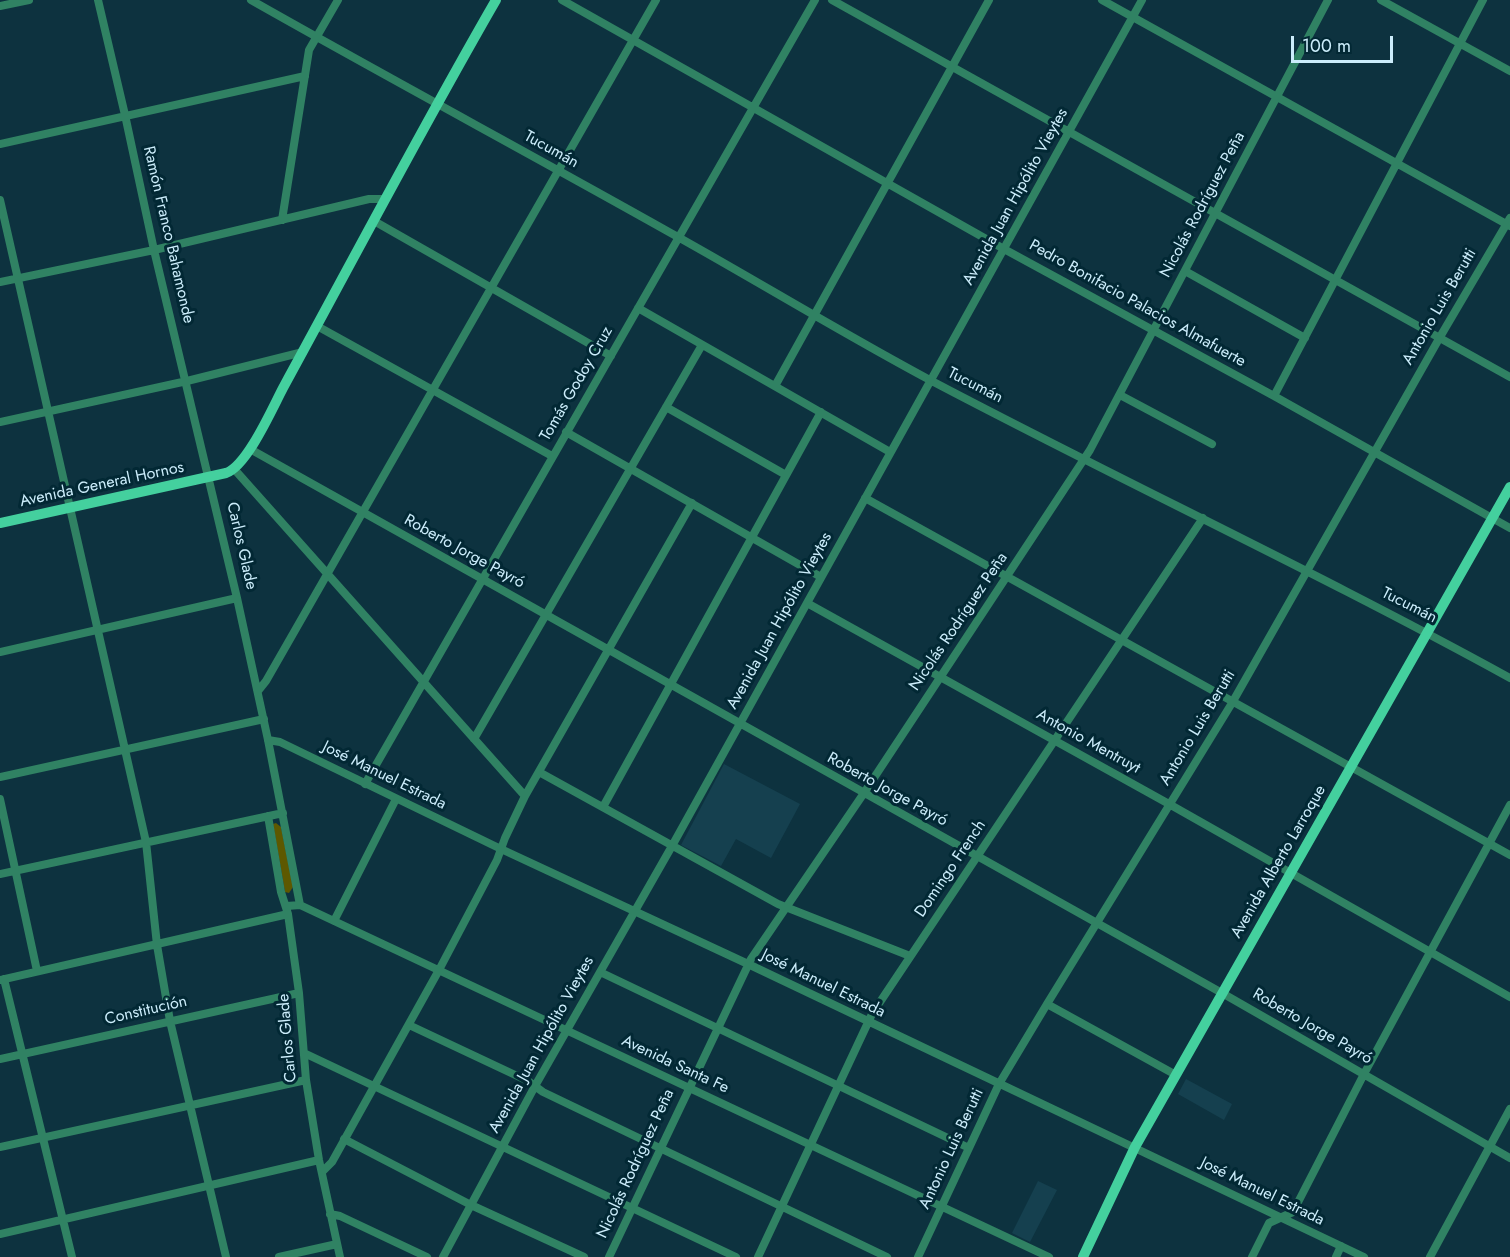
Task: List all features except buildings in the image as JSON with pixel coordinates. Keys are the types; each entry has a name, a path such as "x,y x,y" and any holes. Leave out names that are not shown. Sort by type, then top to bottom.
{"main road":[{"path":"235,470 250,449 436,105 496,0"},
{"name":"Avenida General Hornos","path":"0,523 235,470"},
{"name":"Avenida Alberto Larroque","path":"1083,1257 1136,1148 1176,1075 1510,487"}],"street":[{"path":"0,6 29,0"},
{"name":"Ramón Franco Bahamonde","path":"98,0 154,249 210,477"},
{"path":"251,0 436,105"},
{"path":"282,220 309,50 338,0"},
{"name":"Pedro Bonifacio Palacios Almafuerte","path":"562,0 1004,249 1510,528"},
{"path":"258,691 266,681 656,0"},
{"name":"Tomás Godoy Cruz","path":"365,784 815,0"},
{"path":"832,0 1510,377"},
{"path":"775,386 989,0"},
{"path":"1102,0 1509,223"},
{"name":"Avenida Juan Hipólito Vieytes","path":"443,1257 535,1086 672,846 1142,0"},
{"name":"Nicolás Rodríguez Peña","path":"609,1257 748,964 864,794 1085,458 1328,0"},
{"path":"1381,0 1510,71"},
{"path":"1274,396 1483,0"},
{"path":"0,144 305,76"},
{"name":"Tucumán","path":"436,105 679,237 814,316 930,380 1426,632 1510,678"},
{"path":"0,282 369,199 385,199"},
{"path":"0,200 146,842 157,945 170,1021 226,1257"},
{"path":"374,221 611,356"},
{"name":"Antonio Luis Berutti","path":"918,1257 999,1084 1232,703 1440,337 1509,223"},
{"path":"1185,270 1305,338"},
{"path":"638,308 890,452"},
{"path":"317,326 552,456"},
{"path":"474,739 702,345"},
{"path":"0,422 187,381 303,352"},
{"path":"1120,395 1212,444"},
{"path":"666,407 786,475"},
{"path":"603,807 821,412"},
{"path":"566,432 821,577"},
{"name":"Roberto Jorge Payró","path":"250,449 739,725 1222,993 1510,1158"},
{"path":"235,470 525,796"},
{"name":"Carlos Glade","path":"210,477 264,719 300,905"},
{"path":"865,498 1349,768 1510,855"},
{"path":"322,1172 332,1162 409,1025 501,849 525,796 692,503"},
{"name":"Domingo French","path":"758,1257 867,1021 1203,518"},
{"path":"0,652 237,598"},
{"name":"Antonio Mentruyt","path":"807,603 941,676 1510,997"},
{"path":"0,777 264,719"},
{"name":"José Manuel Estrada","path":"268,740 280,742 501,849 1364,1257"},
{"path":"539,772 786,907 910,956"},
{"path":"0,799 37,971"},
{"path":"334,921 396,799"},
{"path":"1252,1257 1266,1226 1273,1220 1293,1212 1510,805"},
{"path":"0,874 283,813"},
{"name":"Carlos Glade","path":"268,816 281,892 288,910 299,993 306,1080 319,1160 340,1257"},
{"name":"Avenida Santa Fe","path":"2,980 157,945 300,905 1049,1257"},
{"path":"600,972 969,1148"},
{"path":"2,980 72,1257"},
{"name":"Constitución","path":"0,1059 299,993"},
{"path":"1047,1004 1176,1075"},
{"path":"409,1025 528,1080 543,1092 887,1257"},
{"path":"304,1053 736,1257"},
{"path":"0,1147 306,1080"},
{"path":"1430,1257 1510,1109"},
{"path":"344,1139 471,1205 584,1257"},
{"path":"0,1234 319,1160"},
{"path":"330,1214 340,1216 427,1257"},
{"path":"279,1257 337,1244"},
{"path":"1336,1257 1341,1246"}],"shaded area":[{"path":"724,764 800,804 771,858 736,839 721,866 681,845"},
{"path":"276,823 281,827 293,887 289,893 285,892 273,824"},
{"path":"1186,1079 1232,1104 1224,1120 1178,1094"},
{"path":"1038,1181 1057,1190 1030,1242 1012,1233"}]}
